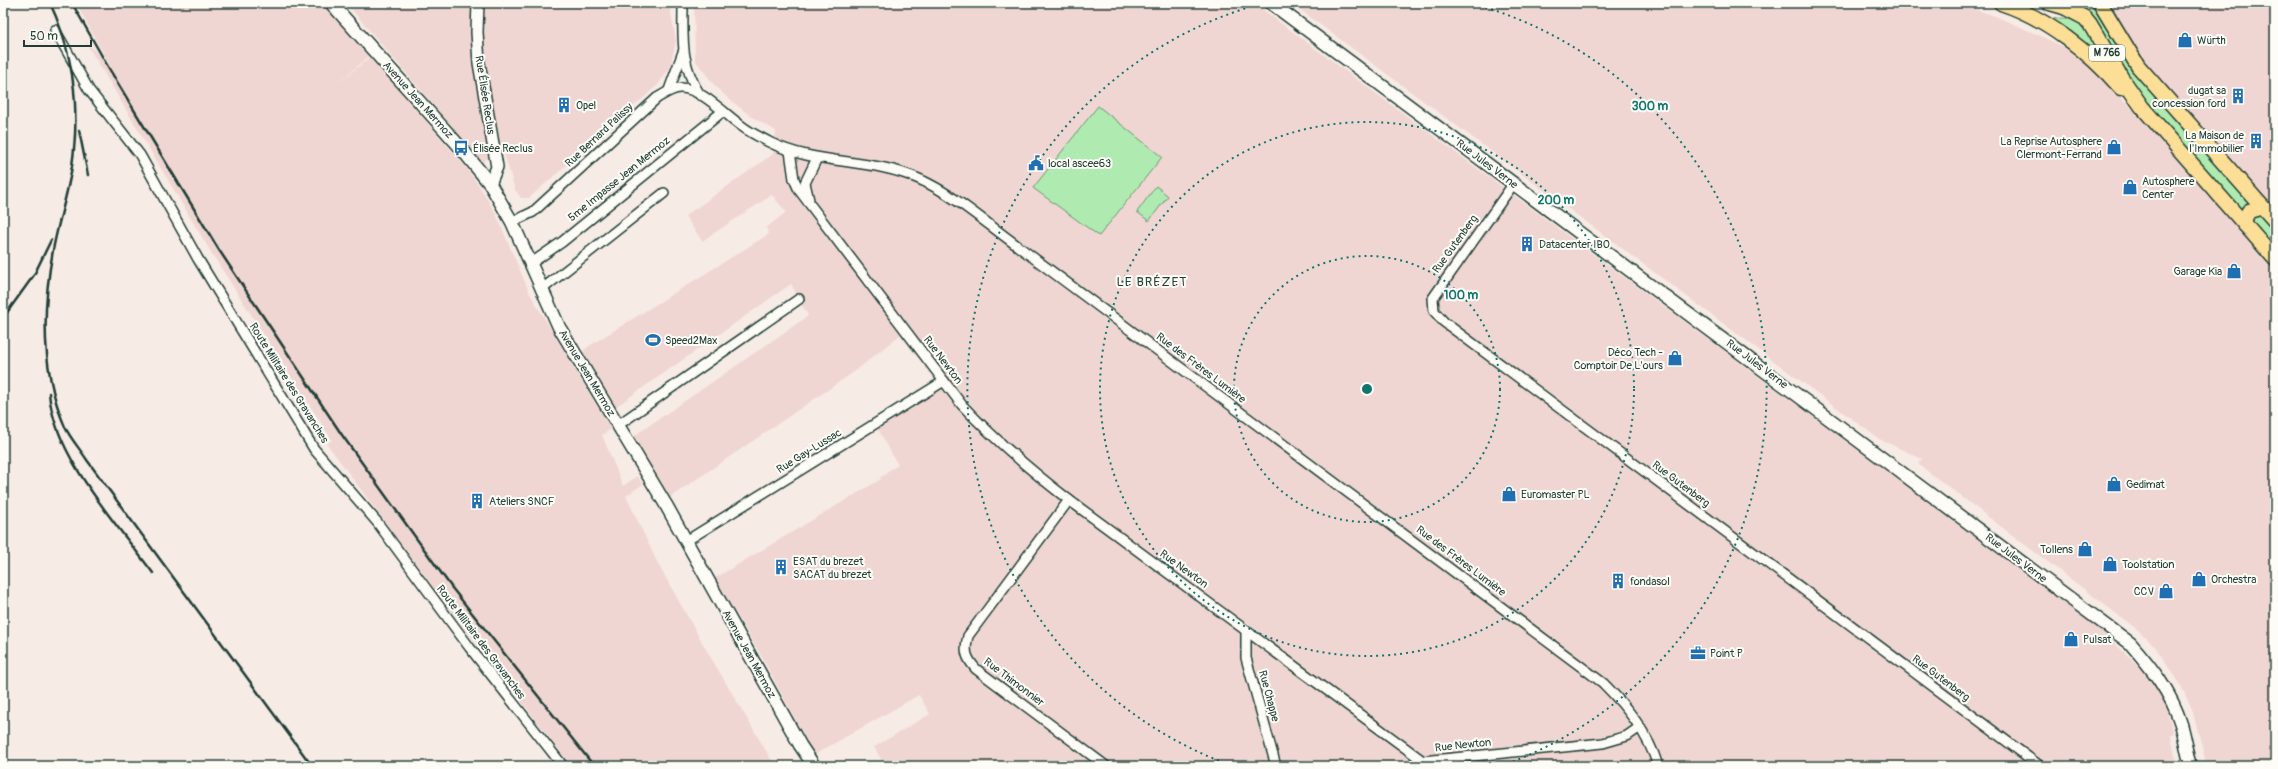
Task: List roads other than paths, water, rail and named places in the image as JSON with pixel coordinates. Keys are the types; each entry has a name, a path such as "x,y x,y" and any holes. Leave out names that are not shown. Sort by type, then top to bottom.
{"main road":[{"name":"Avenue Jean Mermoz","path":"331,3 464,152 490,184 512,222 541,290 560,328 686,541 800,745 814,766"},
{"name":"Rue Jules Verne","path":"1271,3 2130,643 2153,670 2167,691 2181,724 2191,766"},
{"path":"2001,3 2043,22 2074,44 2114,80 2127,95 2142,106"},
{"path":"2050,3 2064,7 2079,3"},
{"name":"M 766","path":"2100,3 2138,66 2275,221"},
{"name":"M 766","path":"2064,7 2085,18 2121,77 2142,106 2275,259"},
{"path":"2245,225 2245,218 2249,211 2263,207"}],"street":[{"name":"Rue Élisée Reclus","path":"478,3 479,63 497,167 490,184"},
{"path":"683,3 683,52 690,78 701,96"},
{"name":"Route Militaire des Gravanches","path":"56,30 89,90 140,154 198,259 314,449 377,522 470,648 563,766"},
{"path":"669,90 683,52"},
{"name":"Rue des Frères Lumière","path":"669,90 680,88 692,90 745,128 790,151 817,158 882,167 905,173 950,196 1603,683 1621,702 1640,727 1651,747 1658,766"},
{"name":"Rue Bernard Palissy","path":"512,222 533,212 657,98 669,90"},
{"name":"5me Impasse Jean Mermoz","path":"530,264 562,242 722,112"},
{"name":"Rue Newton","path":"790,151 796,184 962,405 987,431 1015,458 1068,500 1423,764 1603,743 1627,736 1640,727"},
{"name":"Rue Newton","path":"811,205 805,183 817,158"},
{"name":"Rue Gutenberg","path":"1514,183 1438,288 1433,298 1434,311 1444,322 2040,766"},
{"path":"541,290 664,193"},
{"path":"618,425 799,299"},
{"name":"Rue Gay-Lussac","path":"686,541 944,381"},
{"name":"Rue Thimonnier","path":"1068,500 968,636 965,648 967,659 976,669 1106,766"},
{"name":"Rue Chappe","path":"1246,632 1246,658 1276,766"}],"railway":[{"path":"50,3 65,42 70,62 75,103 72,166 58,225 47,291 47,360 57,405 65,427 72,439 312,766"},
{"path":"72,3 111,72 219,250 342,435 452,588 594,766"},
{"path":"79,130 88,175"},
{"path":"3,318 34,275 51,240"},
{"path":"49,393 53,417 62,441 74,464 105,511 153,573"}],"place":[{"name":"Würth","path":"2185,40"},
{"name":"dugat sa concession ford","path":"2238,96"},
{"name":"Opel","path":"564,105"},
{"name":"La Maison de l'Immobilier","path":"2256,141"},
{"name":"La Reprise Autosphere Clermont-Ferrand","path":"2114,147"},
{"name":"Élisée Reclus","path":"461,148"},
{"name":"local ascee63","path":"1036,163"},
{"name":"Autosphere Center","path":"2130,187"},
{"name":"Datacenter IBO","path":"1527,244"},
{"name":"Garage Kia","path":"2234,271"},
{"name":"Speed2Max","path":"653,340"},
{"name":"Déco Tech - Comptoir De L'ours","path":"1675,358"},
{"name":"Gedimat","path":"2114,484"},
{"name":"Euromaster PL","path":"1509,494"},
{"name":"Ateliers SNCF","path":"477,501"},
{"name":"Tollens","path":"2085,549"},
{"name":"Toolstation","path":"2110,564"},
{"name":"ESAT du brezet SACAT du brezet","path":"781,567"},
{"name":"Orchestra","path":"2199,579"},
{"name":"fondasol","path":"1618,581"},
{"name":"CCV","path":"2166,591"},
{"name":"Pulsat","path":"2071,639"},
{"name":"Point P","path":"1698,653"}],"district":[{"name":"LE BRÉZET","path":"1152,282"}]}
